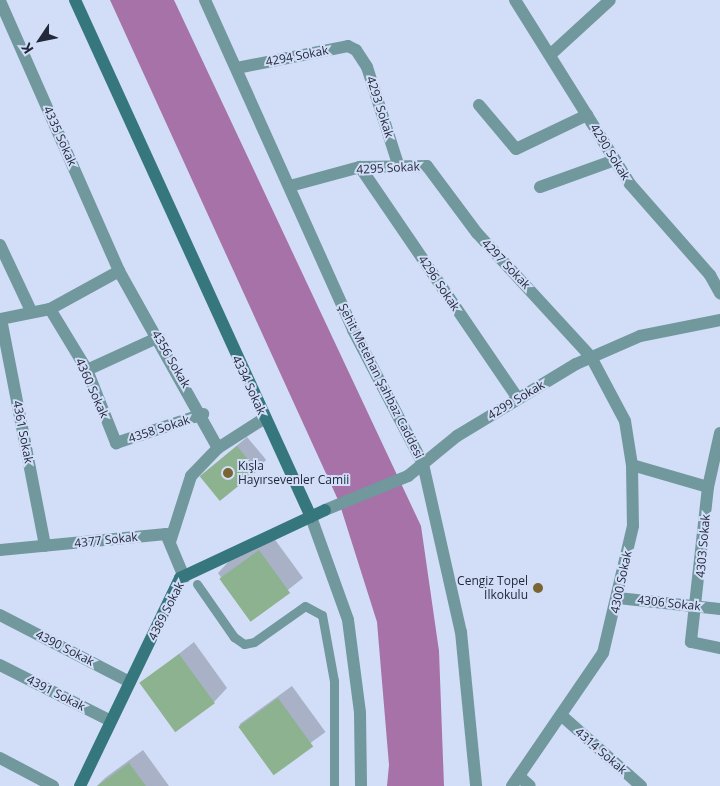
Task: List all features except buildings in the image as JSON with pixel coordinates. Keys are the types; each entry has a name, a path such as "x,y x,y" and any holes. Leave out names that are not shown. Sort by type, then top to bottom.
{"main road":[{"name":"4334 Sokak","path":"75,0 311,517"},
{"name":"4389 Sokak","path":"80,786 130,682 184,577 326,510"}],"street":[{"name":"Şehit Metehan Şahbaz Caddesi","path":"205,0 353,330 423,464 461,632 476,786"},
{"name":"4290 Sokak","path":"514,0 615,160 720,293"},
{"path":"550,55 610,0"},
{"name":"4335 Sokak","path":"0,1 119,271"},
{"name":"4294 Sokak","path":"237,68 348,46 356,50"},
{"name":"4293 Sokak","path":"356,50 367,67 399,167"},
{"path":"480,104 516,149 587,115"},
{"path":"540,186 615,160"},
{"name":"4295 Sokak","path":"290,186 360,167 427,166"},
{"name":"4297 Sokak","path":"427,166 477,234 591,357"},
{"name":"4296 Sokak","path":"360,167 518,399"},
{"path":"0,245 31,311"},
{"path":"0,319 31,311 50,309 119,271"},
{"name":"4356 Sokak","path":"119,271 203,414 218,448"},
{"name":"4360 Sokak","path":"50,309 87,370 116,443"},
{"name":"4361 Sokak","path":"0,319 45,546"},
{"name":"4299 Sokak","path":"326,510 408,476 457,436 591,357 640,336 720,320"},
{"path":"87,370 158,337"},
{"name":"4300 Sokak","path":"516,782 603,653 618,598 633,526 632,465 625,421 591,357"},
{"name":"4358 Sokak","path":"116,443 203,414"},
{"path":"184,577 170,542 191,476 218,448 265,418"},
{"name":"4303 Sokak","path":"720,433 708,487 698,605 691,642 720,648"},
{"path":"632,465 708,487"},
{"name":"4334 Sokak","path":"311,517 348,620 360,713 361,786"},
{"name":"4377 Sokak","path":"0,550 166,534 170,542"},
{"name":"4306 Sokak","path":"618,598 698,605 720,609"},
{"name":"4390 Sokak","path":"0,615 130,682"},
{"name":"4391 Sokak","path":"0,665 111,721"},
{"name":"4314 Sokak","path":"561,715 641,786"},
{"path":"0,758 54,786"},
{"path":"516,782 530,786"}],"lane":[{"path":"198,584 234,637 244,644 254,642 305,606 322,615 334,682 334,786"}],"shaded area":[{"path":"110,0 174,0 421,526 439,651 444,786 387,786 389,765 377,622 339,502"}],"place":[{"name":"Kışla Hayırsevenler Camii","path":"228,473"},
{"name":"Cengiz Topel İlkokulu","path":"538,588"}]}
